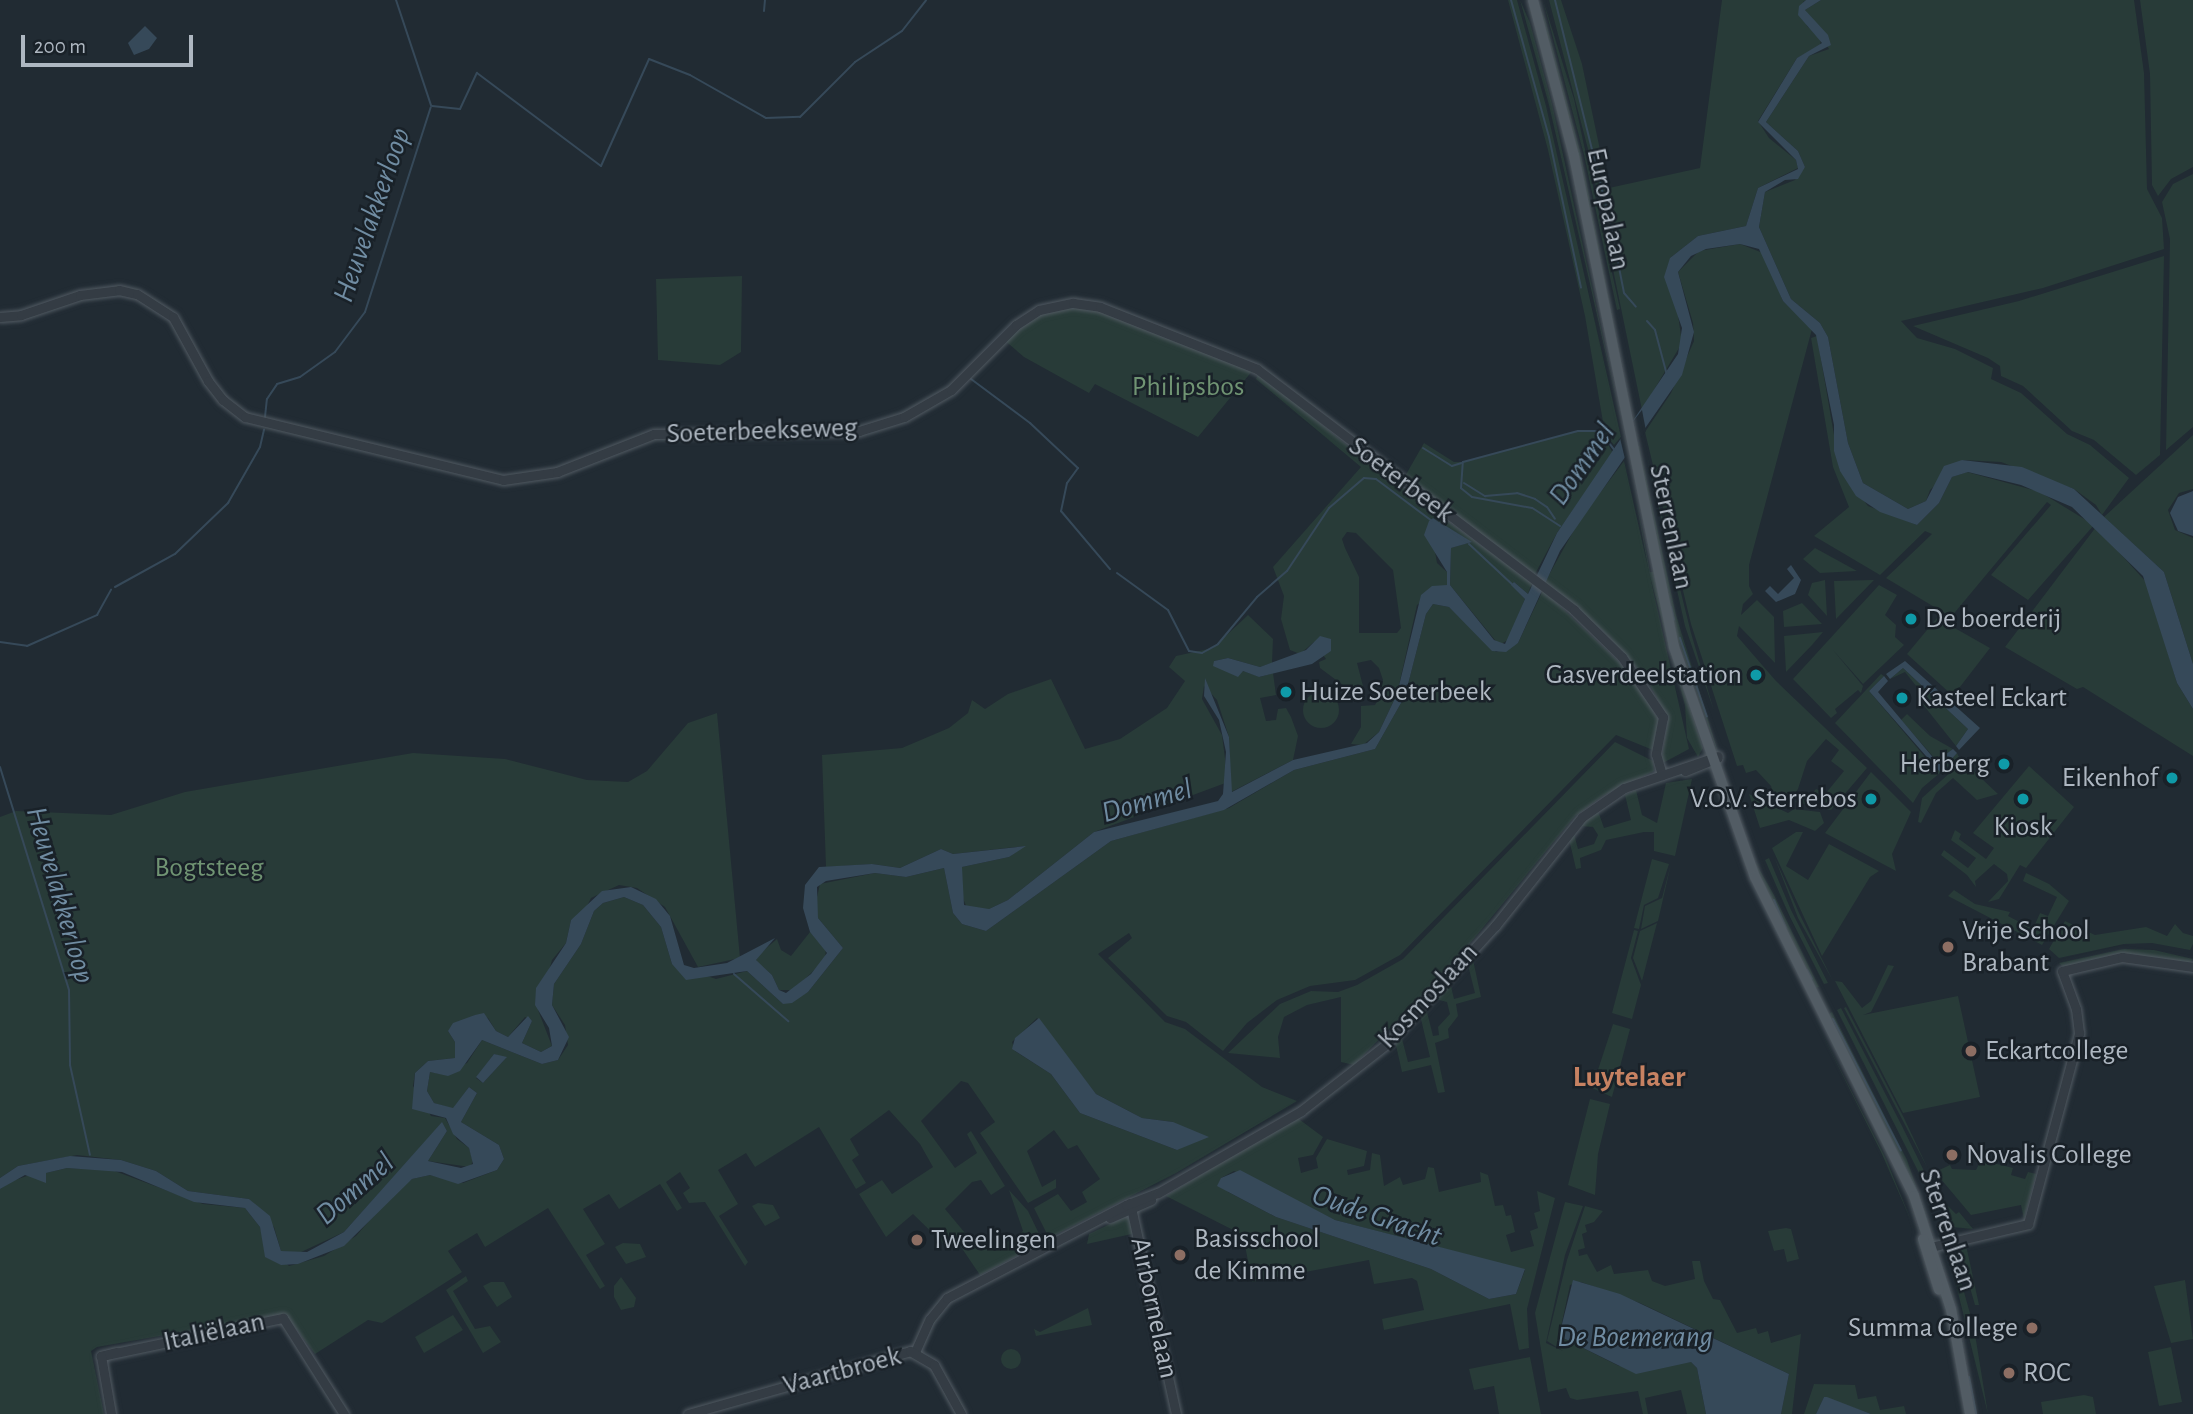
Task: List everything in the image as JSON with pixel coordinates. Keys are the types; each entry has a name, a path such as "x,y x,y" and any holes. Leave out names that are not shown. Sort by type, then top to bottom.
{"main road":[{"name":"Europalaan","path":"1533,0 1574,156 1616,350 1627,430"},
{"name":"Sterrenlaan","path":"1627,430 1672,633 1714,758 1763,891 1887,1138 1930,1246 1955,1339 1970,1414"}],"street":[{"name":"Soeterbeekseweg","path":"0,317 21,315 93,293 119,290 136,294 173,317 208,381 245,417 503,480 557,472 654,434 859,431 904,417 951,390 1016,325 1046,307 1073,303 1100,307 1257,369"},
{"name":"Soeterbeek","path":"1257,369 1547,589 1605,639 1638,676 1664,721 1656,754 1666,774"},
{"name":"Kosmoslaan","path":"915,1352 930,1319 947,1298 1158,1193 1301,1111 1388,1044 1495,926 1582,817 1624,788 1714,758"},
{"path":"1930,1246 2028,1224 2079,1032 2077,1009 2062,971 2122,957 2193,967"},
{"name":"Airbornelaan","path":"1131,1207 1176,1414"},
{"name":"Italiëlaan","path":"111,1414 101,1356 283,1318 344,1414"},
{"path":"915,1352 938,1370 961,1414"},
{"name":"Vaartbroek","path":"688,1414 894,1354 915,1352"}],"green space":[{"path":"1508,0 1517,0 1546,106 1621,437 1614,445 1600,428 1603,422 1585,316 1548,150"},
{"path":"1520,0 1530,23 1552,104 1619,411 1549,105"},
{"path":"1536,0 1545,19 1581,155 1625,382"},
{"path":"1543,0 1574,99 1620,309 1617,310 1584,155"},
{"path":"1549,0 1561,0 1582,64 1613,212 1609,188 1700,168 1722,0 1806,0 1803,2 1807,26 1821,39 1820,46 1797,58 1758,121 1769,138 1796,160 1798,168 1758,188 1746,226 1698,236 1670,258 1682,343 1642,410 1589,153"},
{"path":"1821,0 2134,0 2144,73 2147,189 2162,218 2164,249 2043,288 1901,321 1917,338 1955,349 1993,368 1991,379 2021,393 2067,434 2090,445 2129,478 2102,515 2096,505 2074,489 2001,462 1962,460 1930,490 1926,501 1908,509 1863,483 1848,443 1828,337 1820,323 1791,299 1759,227 1765,192 1795,180 1805,167 1798,151 1766,122 1809,56 1829,49 1805,10"},
{"path":"2140,0 2193,0 2193,167 2171,179 2158,196 2152,185 2150,74"},
{"path":"2193,174 2193,427 2166,450 2170,239 2162,202 2173,184"},
{"path":"1740,244 1763,253 1783,301 1812,329 1749,565 1749,586 1753,594 1743,604 1741,615 1757,600 1774,617 1775,663 1739,626 1737,636 1776,681 1867,768 1831,810 1795,802 1803,794 1809,798 1816,789 1826,793 1844,771 1831,761 1839,750 1826,739 1807,761 1798,789 1787,805 1774,800 1771,786 1756,770 1746,773 1743,765 1737,766 1691,624 1645,432 1671,393 1694,341 1693,323 1678,272 1699,251"},
{"path":"2164,256 2160,455 2136,475 2094,440 2072,431 2023,386 2001,376 2000,366 1988,358 1913,326 2019,301"},
{"path":"742,276 741,352 720,365 658,360 656,279"},
{"name":"Philipsbos","path":"1046,307 1100,307 1253,370 1198,437 1095,384 1089,393 1024,357 1003,339"},
{"path":"1817,336 1840,470 1868,506 1917,525 1939,503 1952,477 1967,472 2040,492 2094,525 2028,600 1991,575 2051,505 2047,502 1951,617 1886,578 1932,534 1925,531 1880,575 1814,536 1849,507 1833,467 1811,338"},
{"path":"1259,373 1367,462 1532,583 1528,594 1514,582 1512,585 1525,599 1508,640 1499,645 1450,585 1451,548 1471,542 1432,518 1437,563 1447,572 1447,585 1417,605 1397,694 1379,732 1363,745 1351,744 1361,727 1361,706 1375,705 1380,696 1383,680 1379,668 1371,660 1357,663 1363,686 1359,697 1320,668 1319,662 1326,659 1314,642 1300,654 1290,650 1281,619 1284,596 1273,567 1361,467 1256,379","holes":["1347,532 1356,533 1393,570 1401,628 1397,633 1359,633 1359,577 1342,539"]},
{"path":"1578,431 1600,431 1613,453 1557,533 1535,574 1404,478 1424,443 1454,462 1462,462"},
{"path":"2193,435 2193,489 2179,493 2168,510 2175,530 2193,538 2193,664 2164,572 2104,517"},
{"path":"1639,446 1676,615 1721,762 1675,631 1633,447"},
{"path":"1647,455 1691,633 1714,711 1685,626"},
{"path":"1624,461 1689,749 1661,764 1668,718 1646,678 1604,632 1545,582 1579,521"},
{"path":"1634,488 1650,572 1654,572 1672,653 1703,748 1698,757 1687,738 1685,705 1649,573"},
{"path":"2096,527 2147,583 2177,683 2193,709 2193,756 2083,687 2077,689 2005,647"},
{"path":"1815,548 1857,571 1820,573 1803,559"},
{"path":"1825,580 1827,616 1808,595 1812,583"},
{"path":"1874,580 1836,619 1834,581"},
{"path":"1879,585 1897,595 1885,615 1896,625 1895,637 1904,645 1863,684 1833,650 1863,686 1861,693 1858,690 1835,709 1837,713 1831,718 1793,679"},
{"path":"1543,590 1619,662 1643,693 1660,723 1653,750 1616,735 1400,955 1355,980 1310,986 1277,1000 1247,1023 1223,1051 1186,1022 1167,1016 1108,958 1132,938 1129,933 1098,954 1165,1022 1185,1029 1262,1087 1297,1101 1176,1173 1049,1238 1034,1208 1058,1194 1071,1211 1087,1202 1082,1192 1100,1179 1077,1145 1068,1149 1054,1130 1027,1151 1042,1187 1056,1179 1056,1188 1028,1203 980,1133 995,1122 968,1083 961,1081 921,1121 955,1168 977,1153 967,1134 971,1131 1005,1186 991,1195 981,1180 972,1182 945,1209 970,1239 979,1239 995,1251 1023,1231 1009,1190 1028,1211 1043,1242 980,1275 959,1244 949,1249 913,1214 886,1237 859,1194 882,1180 892,1194 933,1167 920,1144 889,1110 850,1139 859,1155 852,1160 866,1183 856,1189 819,1127 755,1167 746,1153 718,1170 738,1204 719,1216 748,1262 745,1266 705,1202 689,1203 683,1193 690,1188 680,1172 666,1182 682,1208 677,1211 660,1184 619,1209 609,1194 583,1209 605,1244 586,1255 605,1286 600,1289 548,1208 485,1247 477,1233 454,1247 448,1251 462,1272 382,1323 368,1320 315,1354 285,1314 97,1347 91,1351 104,1414 0,1414 0,1189 12,1181 33,1174 45,1181 46,1173 67,1168 112,1170 203,1204 245,1208 260,1227 264,1242 289,1266 324,1256 356,1236 395,1191 412,1179 430,1175 463,1183 497,1170 504,1159 499,1145 461,1122 477,1093 469,1087 453,1109 434,1103 427,1091 430,1072 441,1074 467,1063 482,1040 542,1064 558,1060 568,1045 565,1025 552,1005 554,984 581,944 594,911 603,903 624,897 643,905 661,927 672,964 716,979 747,971 783,1004 808,992 843,948 818,918 815,906 820,884 875,873 906,877 944,868 953,913 962,924 986,931 1111,841 1229,808 1294,770 1375,749 1405,696 1426,614 1433,604 1449,607 1496,652 1518,643","holes":["1037,1018 1096,1094 1142,1118 1173,1122 1177,1150 1080,1113 1051,1074 1015,1051 1012,1042","494,1054 506,1058 483,1083 476,1078"]},
{"path":"1802,603 1822,624 1784,627 1783,611"},
{"path":"1248,615 1273,639 1272,663 1260,667 1228,658 1214,661 1260,677 1273,673 1276,695 1260,698 1266,721 1276,720 1278,709 1286,708 1291,717 1298,736 1293,760 1231,792 1229,737 1217,700 1204,686 1202,699 1222,735 1228,782 1094,832 1008,900 989,909 967,908 962,896 962,867 1009,857 1024,846 953,854 941,849 900,868 872,864 826,867 822,755 902,748 949,728 968,713 972,700 985,709 1008,694 1051,679 1085,749 1120,739 1167,708 1185,681 1169,667 1176,656 1213,648"},
{"path":"1937,618 1990,648 1953,696 1907,654"},
{"path":"1823,632 1812,645 1786,672 1784,636"},
{"path":"1903,668 1968,729 1956,746 1921,702 1925,697 1905,672 1890,679"},
{"path":"1881,674 1884,676 1869,691 1937,771 1957,753 1959,757 1922,788 1913,803 1835,723"},
{"path":"1321,692 1334,697 1339,710 1334,723 1321,728 1308,723 1303,710 1308,697"},
{"name":"Bogtsteeg","path":"717,713 740,958 698,967 665,907 637,888 619,885 591,898 584,912 571,920 566,943 552,960 538,1010 552,1046 541,1052 522,1043 532,1021 525,1017 508,1037 496,1031 488,1018 475,1015 448,1031 455,1042 455,1058 428,1061 415,1073 413,1086 431,1116 445,1118 457,1139 469,1148 473,1161 470,1167 428,1161 447,1131 442,1123 344,1232 299,1253 281,1251 274,1227 249,1199 188,1191 156,1171 121,1160 77,1155 18,1166 0,1178 0,817 16,811 111,815 185,792 413,753 505,759 587,780 628,782 647,771 688,723"},
{"path":"1907,714 1930,736 1953,749 1937,761 1901,720"},
{"path":"1615,742 1653,761 1654,771 1604,795 1575,816 1457,959 1354,1065 1341,1062 1341,997 1307,1005 1284,1017 1278,1037 1280,1058 1228,1053 1280,1004 1311,991 1338,992 1357,985 1403,959"},
{"path":"1963,761 1998,794 1977,800 1953,778 1936,793 1921,823 1918,822 1922,798"},
{"path":"2029,766 2074,807 2026,868 2020,865 1999,899 1988,902 2008,881 2007,874 1994,864 1975,881 1976,887 1967,875 1941,855 1944,850 1968,868 1976,858 1951,840 1955,830 1961,834 1959,839 1986,859 1994,848 1973,833"},
{"path":"1871,772 1911,812 1892,854 1896,871 1825,833"},
{"path":"1692,779 1675,856 1654,851 1654,832 1644,832 1606,840 1601,850 1580,858 1581,868 1576,869 1569,839 1574,834 1578,849 1594,844 1598,835 1593,827 1580,826 1598,811 1604,828 1631,820 1625,795 1636,790 1642,815 1657,823 1666,783"},
{"path":"1749,794 1788,813 1794,809 1820,812 1824,823 1815,831 1789,820 1760,828"},
{"path":"1796,832 1803,832 1786,866 1808,880 1829,844 1879,871 1870,877 1822,956 1772,848"},
{"path":"1774,856 1799,913 1833,981 1798,918"},
{"path":"1769,858 1791,910 1828,983 1824,984 1790,917 1765,860"},
{"path":"1652,859 1669,864 1658,898 1644,905 1639,929 1634,928"},
{"path":"1755,862 1819,987 1815,988 1766,892"},
{"path":"1671,864 1658,921 1641,929 1645,906 1662,898"},
{"path":"2026,873 2049,884 2069,901 2042,945 1948,896 1954,890 1975,904 2010,912 2008,916 2033,929 2040,913 2048,916 2057,897 2023,881"},
{"path":"2065,921 2095,935 2146,927 2167,936 2175,924 2183,933 2193,936 2193,944 2190,950 2152,943 2124,944 2059,958 2049,949"},
{"path":"1657,923 1642,981 1633,958 1640,931"},
{"path":"1634,930 1638,931 1631,958 1641,985 1632,1019 1612,1013"},
{"path":"810,932 826,948 825,960 793,990 779,990 772,975 756,961 757,956 777,939 781,950 791,956"},
{"path":"2124,949 2154,950 2193,959 2189,963 2129,954 2063,967 2059,963"},
{"path":"1472,955 1481,997 1456,1004 1458,1016 1448,1029 1449,1038 1435,1043 1445,1092 1438,1093 1431,1065 1402,1072 1395,1041 1401,1035 1408,1062 1430,1057 1420,1015 1426,1008 1433,1036 1439,1035 1438,1027 1450,1014 1447,1002 1435,999 1450,982 1454,999 1475,993 1467,961"},
{"path":"1888,965 1894,966 1871,1012 1863,1015 1958,996 1980,1097 1903,1113 1835,981 1842,982 1862,1008 1871,1001"},
{"path":"1846,1007 1904,1118 1928,1169 1844,1008"},
{"path":"1841,1008 1924,1171 1919,1173 1837,1010"},
{"path":"1832,1012 1907,1160 1930,1227 1829,1014"},
{"path":"1816,1022 1886,1159 1912,1223 1881,1152"},
{"path":"1613,1024 1630,1029 1612,1097 1592,1088"},
{"path":"1590,1099 1610,1104 1598,1154 1595,1195 1568,1185"},
{"path":"1296,1117 1323,1137 1313,1155 1298,1158 1301,1173 1318,1168 1316,1158 1327,1139 1367,1151 1364,1166 1347,1170 1348,1175 1370,1170 1372,1153 1380,1155 1384,1186 1400,1177 1403,1185 1425,1179 1428,1167 1434,1168 1439,1192 1481,1182 1480,1172 1488,1175 1495,1206 1503,1205 1506,1216 1511,1215 1515,1232 1506,1235 1511,1252 1534,1246 1530,1231 1538,1228 1534,1213 1540,1211 1537,1191 1555,1198 1527,1309 1529,1348 1519,1350 1510,1304 1384,1330 1382,1319 1424,1310 1417,1281 1412,1278 1374,1284 1369,1260 1252,1282 1243,1235 1166,1196","holes":["1234,1171 1335,1220 1525,1270 1516,1294 1489,1299 1431,1269 1276,1217 1228,1192 1221,1178"]},
{"path":"1981,1160 2013,1168 2011,1175 2025,1179 2028,1172 2036,1174 2024,1219 2021,1205 1971,1215 1935,1172 1950,1165 1952,1169 1976,1170"},
{"path":"1941,1199 1956,1214 1959,1212 1973,1229 1952,1227"},
{"path":"1565,1202 1583,1206 1565,1255 1546,1343 1563,1351 1547,1341 1567,1260 1585,1206 1603,1211 1594,1222 1585,1225 1587,1232 1582,1234 1585,1248 1578,1250 1579,1256 1587,1254 1597,1272 1611,1265 1614,1274 1648,1270 1652,1281 1665,1286 1695,1279 1692,1261 1700,1261 1704,1281 1713,1299 1720,1300 1737,1333 1756,1328 1758,1334 1768,1331 1771,1343 1801,1334 1792,1414 1781,1414 1789,1374 1640,1303 1581,1282 1570,1285 1559,1336 1619,1366 1691,1362 1697,1368 1706,1414 1687,1414 1681,1390 1645,1398 1648,1414 1643,1414 1638,1391 1577,1400 1570,1398 1566,1388 1548,1392 1535,1313"},
{"path":"758,1203 773,1205 780,1218 765,1226 752,1206"},
{"path":"1127,1216 1136,1233 1087,1244 1089,1234"},
{"path":"1791,1229 1799,1259 1787,1262 1784,1249 1774,1251 1768,1231"},
{"path":"623,1243 640,1244 646,1257 626,1264 615,1247"},
{"path":"1966,1245 1979,1305 1975,1305 1959,1250"},
{"path":"1956,1263 1974,1328 1988,1414 1951,1264"},
{"path":"466,1276 468,1281 453,1291 475,1329 490,1326 501,1342 483,1353 446,1290"},
{"path":"621,1277 636,1298 634,1307 621,1310 614,1297 614,1286"},
{"path":"2185,1280 2193,1339 2171,1343 2154,1286"},
{"path":"491,1282 504,1282 512,1297 497,1307 483,1286"},
{"path":"1088,1308 1092,1325 1036,1336 1034,1329 1040,1332"},
{"path":"453,1315 463,1330 424,1353 415,1337"},
{"path":"2171,1347 2182,1402 2159,1406 2148,1352"},
{"path":"1011,1349 1018,1352 1021,1359 1018,1366 1011,1369 1004,1366 1001,1359 1004,1352"},
{"path":"1530,1357 1541,1414 1499,1414 1494,1386 1474,1390 1469,1369"},
{"path":"1814,1384 1855,1385 1858,1399 1876,1396 1880,1410 1904,1406 1906,1414 1871,1414 1824,1397 1816,1414 1804,1414"},
{"path":"2084,1395 2093,1397 2096,1414 2043,1414 2041,1402"}],"water":[{"path":"1806,0 1821,0 1805,10 1828,35 1831,45 1809,56 1766,122 1798,151 1805,167 1798,179 1785,180 1765,192 1759,227 1791,299 1820,323 1828,337 1848,443 1863,483 1908,509 1926,501 1944,466 1962,460 2022,467 2074,489 2164,572 2193,664 2193,709 2177,683 2143,576 2072,507 2021,485 1968,472 1952,477 1939,503 1917,525 1880,512 1856,496 1840,471 1834,451 1834,425 1816,335 1783,301 1759,249 1740,244 1706,249 1691,256 1678,272 1694,332 1682,375 1560,551 1518,643 1506,652 1492,651 1449,607 1433,604 1426,614 1405,696 1375,749 1294,770 1224,810 1111,841 986,931 962,924 953,913 944,868 906,877 875,873 826,881 817,887 818,918 843,948 808,992 792,1003 783,1004 747,971 686,980 672,964 661,927 643,905 624,897 603,903 594,911 581,944 554,984 552,1005 569,1037 558,1060 542,1064 482,1040 460,1071 448,1076 430,1072 427,1091 434,1103 453,1108 469,1087 477,1093 461,1122 499,1145 504,1159 497,1170 458,1184 430,1175 412,1179 344,1246 298,1264 281,1265 265,1257 260,1227 245,1208 194,1202 122,1172 67,1168 46,1173 46,1183 25,1175 0,1189 0,1178 18,1166 70,1156 121,1160 156,1171 188,1191 249,1199 270,1216 281,1251 307,1252 344,1232 442,1122 447,1131 428,1161 461,1168 473,1164 469,1148 453,1134 446,1118 412,1109 415,1073 428,1061 455,1058 455,1042 448,1031 453,1023 484,1013 496,1031 508,1037 528,1016 532,1021 522,1043 541,1052 552,1046 549,1028 535,1005 536,988 566,943 571,920 602,891 631,887 656,899 670,916 684,965 694,968 727,963 775,938 756,960 772,975 779,990 786,993 811,974 827,953 810,932 803,908 805,885 819,867 872,864 900,868 941,849 953,854 1026,846 1009,857 962,867 964,905 989,909 1008,900 1094,832 1218,801 1223,794 1226,752 1219,720 1204,696 1205,678 1229,737 1232,792 1293,760 1367,743 1379,732 1397,694 1421,595 1432,586 1447,585 1447,572 1424,535 1429,521 1433,518 1472,542 1451,548 1450,585 1494,640 1505,644 1525,599 1511,585 1514,582 1528,594 1557,533 1678,354 1682,328 1664,277 1670,258 1698,236 1746,226 1758,188 1798,169 1796,160 1758,122 1797,58 1822,43 1798,15 1799,6"},
{"path":"145,26 157,38 149,49 134,55 128,43"},
{"path":"2193,491 2193,536 2178,531 2170,513 2178,497"},
{"path":"1791,565 1801,580 1795,594 1776,602 1765,591 1770,586 1778,594 1794,578 1787,569"},
{"path":"1320,636 1331,639 1331,651 1312,664 1259,677 1243,671 1238,677 1213,666 1214,661 1228,658 1260,667 1306,650"},
{"path":"1905,661 1980,728 1959,750 1956,746 1968,729 1903,668 1890,679 1886,674"},
{"path":"1884,676 1888,681 1878,692 1936,761 1953,749 1957,753 1940,772 1869,691"},
{"path":"1039,1018 1096,1094 1142,1118 1173,1122 1209,1137 1177,1150 1080,1113 1051,1074 1012,1049 1015,1038"},
{"path":"494,1054 507,1057 483,1083 476,1077"},
{"path":"1240,1170 1335,1220 1525,1269 1516,1294 1489,1299 1431,1269 1276,1217 1217,1186 1221,1178"},
{"name":"De Boemerang","path":"1573,1280 1620,1294 1789,1374 1781,1414 1706,1414 1697,1368 1691,1362 1636,1374 1559,1336"},
{"path":"1824,1397 1827,1397 1871,1414 1816,1414"}],"pier":[{"path":"1642,410 1646,431 1625,459 1620,438"}],"waterway":[{"path":"396,0 431,105"},
{"path":"764,11 765,0"},
{"path":"432,106 460,109 477,73 601,166 649,59 690,75 766,118 800,117 855,62 902,31 926,0"},
{"path":"1511,0 1549,137 1581,288"},
{"path":"1555,0 1606,206"},
{"name":"Heuvelakkerloop","path":"265,417 267,399 277,384 300,377 335,352 365,312 431,107"},
{"path":"1609,217 1624,293 1636,307"},
{"path":"1647,321 1655,330 1667,375"},
{"path":"971,379 1030,423 1078,468 1067,483 1061,511 1110,569"},
{"name":"Heuvelakkerloop","path":"115,587 175,554 228,503 260,447 264,429"},
{"name":"Dommel","path":"1560,526 1532,508 1472,497 1461,488 1463,462 1578,431 1600,431 1615,451"},
{"path":"1423,448 1452,466 1462,463"},
{"path":"1117,573 1168,610 1189,651 1202,653 1218,644 1257,597 1287,571 1329,508 1364,478 1376,479 1432,521"},
{"name":"Dommel","path":"1464,483 1485,496 1517,493 1535,499 1547,507 1555,519"},
{"path":"1469,544 1513,585"},
{"name":"Heuvelakkerloop","path":"0,642 27,646 97,615 111,590"},
{"path":"1671,607 1674,620"},
{"path":"1680,638 1707,717"},
{"name":"Heuvelakkerloop","path":"0,767 69,990 70,1065 90,1155"},
{"path":"1774,900 1786,928"},
{"path":"1807,970 1812,979"},
{"path":"734,974 788,1021"},
{"path":"1833,1019 1901,1151"},
{"path":"1969,1377 1976,1414"}],"place":[{"name":"De boerderij","path":"1911,619"},
{"name":"Gasverdeelstation","path":"1756,675"},
{"name":"Huize Soeterbeek","path":"1286,692"},
{"name":"Kasteel Eckart","path":"1902,698"},
{"name":"Herberg","path":"2004,764"},
{"name":"Eikenhof","path":"2172,778"},
{"name":"V.O.V. Sterrebos","path":"1871,799"},
{"name":"Kiosk","path":"2023,799"},
{"name":"Vrije School Brabant","path":"1948,947"},
{"name":"Eckartcollege","path":"1971,1051"},
{"name":"Novalis College","path":"1952,1155"},
{"name":"Tweelingen","path":"917,1240"},
{"name":"Basisschool de Kimme","path":"1180,1255"},
{"name":"Summa College","path":"2032,1328"},
{"name":"ROC","path":"2009,1373"}],"district":[{"name":"Luytelaer","path":"1629,1077"}],"water label":[{"name":"Oude Gracht","path":"1377,1216"}]}
